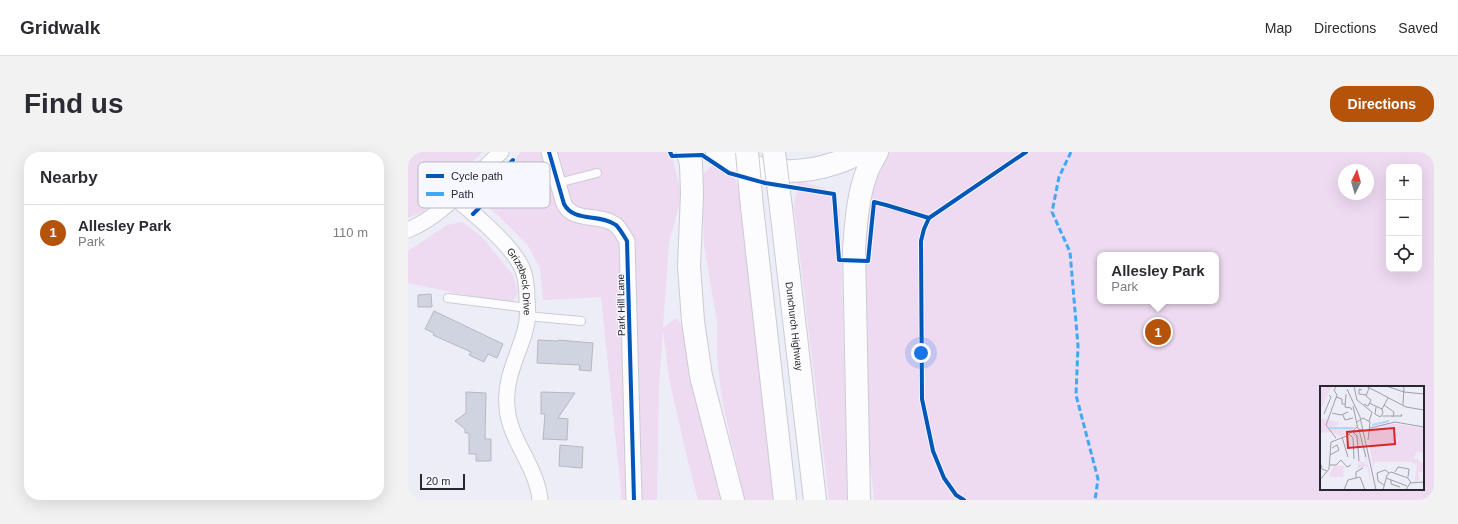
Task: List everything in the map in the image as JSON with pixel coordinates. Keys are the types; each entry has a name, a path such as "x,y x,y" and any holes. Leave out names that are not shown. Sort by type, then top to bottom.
{"highway":[{"path":"688,152 691,164 692,179 689,266 693,321 701,376 733,500"},
{"path":"717,152 738,162 755,167 774,171 797,171 823,168 845,161 862,152"},
{"path":"747,152 785,500"},
{"name":"Dunchurch Highway","path":"774,152 815,500"},
{"path":"859,500 854,249 856,221 861,194 868,169 877,152"}],"street":[{"path":"491,162 501,152"},
{"name":"Park Hill Lane","path":"549,152 564,204 568,211 576,215 600,218 616,225 627,241 634,500"},
{"path":"408,230 433,216 443,208"},
{"name":"Grizebeck Drive","path":"466,208 509,249 522,268 527,289 526,330 511,370 507,389 506,407 511,428 531,467 537,483 540,500"}],"lane":[{"path":"558,183 597,173"},
{"path":"448,298 581,321"}],"shaded area":[{"path":"408,152 482,152 473,162 418,162 418,208 427,208 423,212 408,218"},
{"path":"521,152 670,152 680,188 680,202 669,243 663,327 677,318 689,338 722,500 698,500 669,378 663,330 659,385 657,500 621,500 601,297 543,300 540,268 527,244 491,208 550,208 550,162 512,162"},
{"path":"887,152 1434,152 1434,500 874,500 871,471 864,436 865,219 878,164"},
{"path":"716,160 732,169 743,202 773,500 745,500 722,400 717,358 717,322 704,245 702,176"},
{"path":"798,181 825,188 840,209 848,500 829,500 794,207"},
{"path":"462,222 481,236 513,275 518,292 511,306 504,303 408,283 408,251 447,225"}],"building":[{"path":"431,294 432,307 418,307 418,295"},
{"path":"434,311 503,344 497,358 488,354 484,362 469,355 471,352 433,335 434,333 425,329"},
{"path":"538,340 593,343 591,371 579,370 580,365 537,363"},
{"path":"466,392 486,393 485,439 491,439 491,461 476,461 476,454 469,454 469,433 465,433 465,429 455,421 466,413"},
{"path":"541,392 575,393 558,418 568,419 567,440 543,440 545,414 541,414"},
{"path":"560,445 583,447 582,468 559,466"}],"marked path":[{"path":"1071,152 1059,177 1052,212 1070,252 1078,346 1076,395 1098,479 1095,500"}],"cycle path":[{"path":"549,152 564,204 568,210 581,216 610,221 616,225 627,241 634,500"},
{"path":"670,152 672,156 702,155 729,173 765,183 834,194 839,260 868,261 874,202 929,218"},
{"path":"964,500 956,495 944,478 933,451 922,399 921,241 929,218 1026,152"},
{"path":"473,214 479,208"}],"place":[{"name":"Allesley Park","path":"1158,332"}]}
